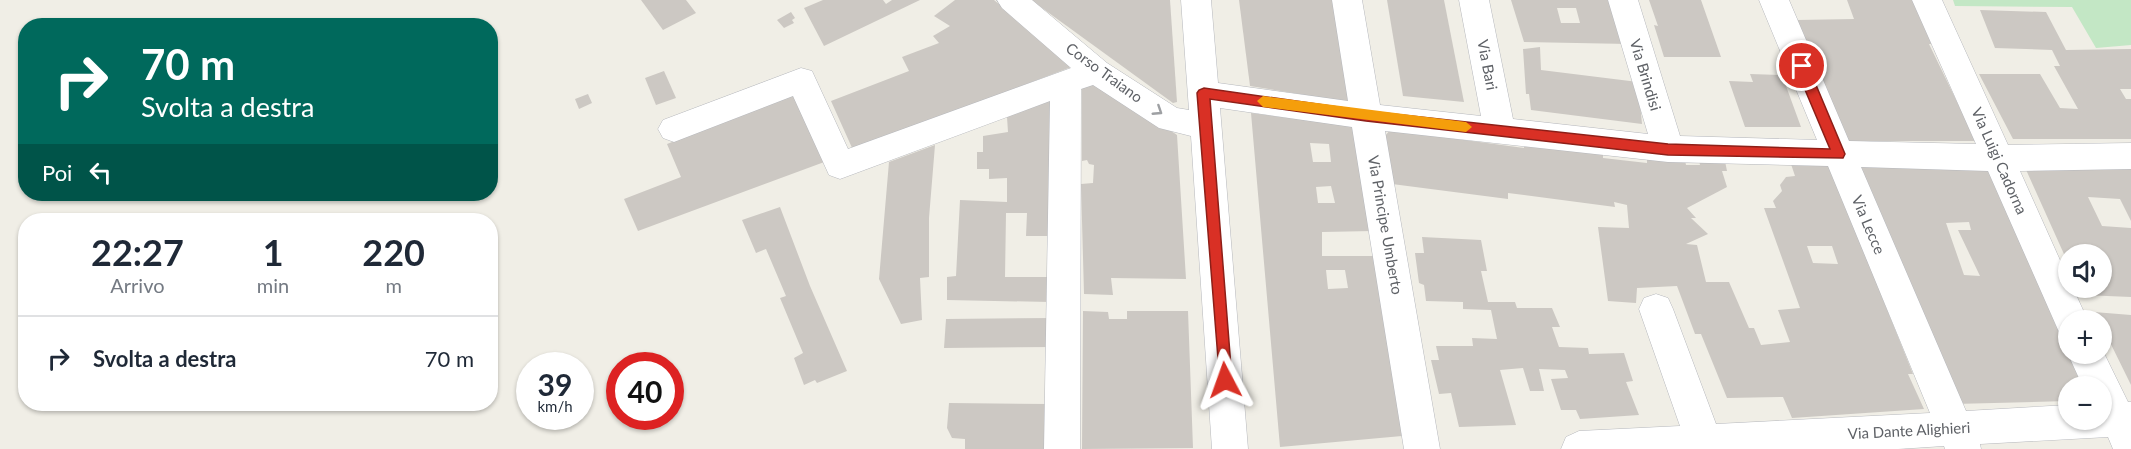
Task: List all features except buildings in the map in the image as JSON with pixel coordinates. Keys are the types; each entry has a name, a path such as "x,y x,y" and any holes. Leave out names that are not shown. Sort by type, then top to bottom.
{"street":[{"name":"Corso Traiano","path":"1012,0 1081,77 1170,119 1207,126"},
{"path":"1196,0 1230,449"},
{"name":"Via Principe Umberto","path":"1347,0 1422,449"},
{"name":"Via Bari","path":"1474,0 1499,130"},
{"name":"Via Brindisi","path":"1623,0 1668,149"},
{"name":"Via Lecce","path":"1774,0 1959,439"},
{"name":"Via Luigi Cadorna","path":"1927,0 2066,310"},
{"path":"674,129 801,80 840,166 1081,77 1062,449"},
{"path":"1204,93 1366,116 1668,149 1998,158 2131,156"},
{"path":"1656,309 1704,442"},
{"path":"2091,364 2116,412"},
{"name":"Via Dante Alighieri","path":"1579,449 1704,442 1959,439 2116,412"}],"green space":[{"path":"1953,0 2131,0 2131,45 2096,48 2072,7 1955,6"}],"slow traffic":[{"path":"1263,101 1466,127"}],"route":[{"path":"1225,380 1204,93 1366,116 1668,149 1839,154 1802,66"}]}
